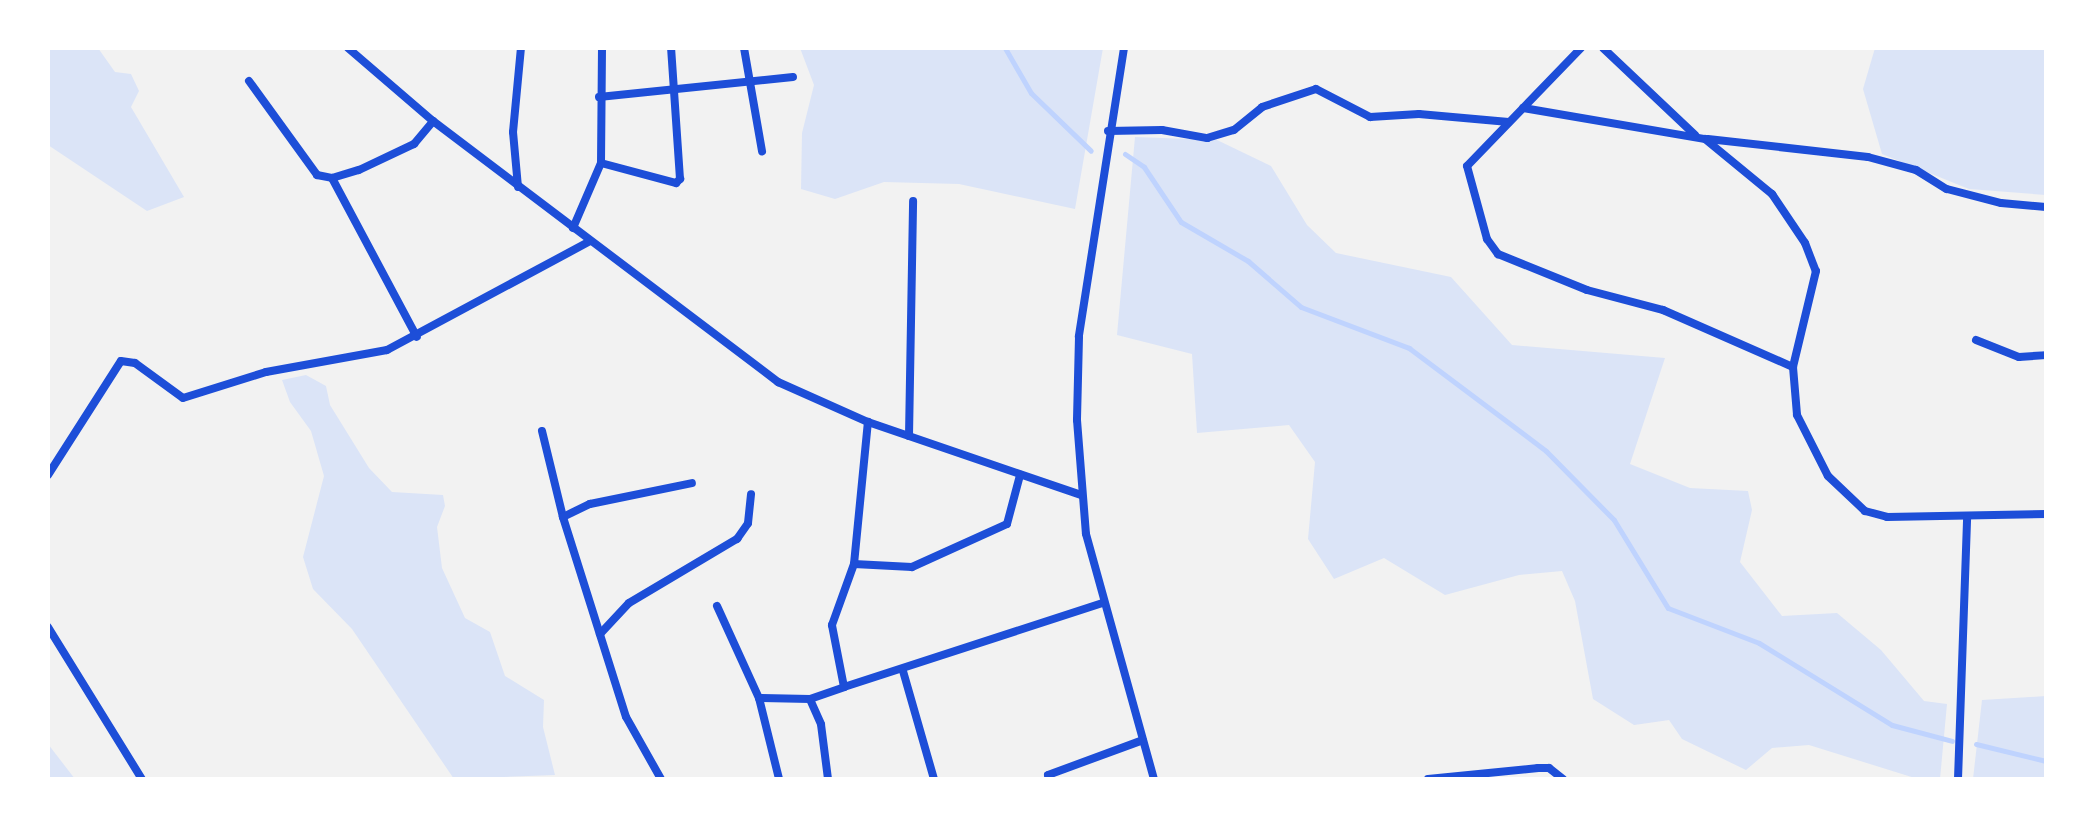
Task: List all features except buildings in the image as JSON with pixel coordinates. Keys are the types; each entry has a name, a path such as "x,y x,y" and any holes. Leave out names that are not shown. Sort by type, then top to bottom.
{"street":[{"path":"348,48 433,121 778,382 868,422 1081,495"},
{"path":"518,187 513,132 521,48"},
{"path":"573,228 601,163 599,97 602,48"},
{"path":"601,163 676,183 682,173 671,48"},
{"path":"744,48 762,151"},
{"path":"1124,48 1108,131 1076,373 1081,495 1102,603 1154,779"},
{"path":"1581,48 1467,166 1470,193 1498,254 1587,290 1663,310 1793,367"},
{"path":"1603,48 1680,126 1705,139 1772,194 1805,243 1816,271 1793,367 1797,415 1828,476 1865,511 1887,517 2046,514"},
{"path":"599,97 750,79 793,77"},
{"path":"249,81 317,175 332,178 414,144 433,121"},
{"path":"1108,131 1162,130 1207,138 1234,130 1262,107 1316,89 1370,117 1419,114 1509,122"},
{"path":"1523,108 1705,139 1868,157 1916,170 1947,189 2001,203 2046,207"},
{"path":"332,178 417,337"},
{"path":"909,436 913,201"},
{"path":"48,475 121,361 135,363 183,398 266,372 387,350 417,337 590,241"},
{"path":"1976,340 2019,357 2046,355"},
{"path":"844,687 832,625 854,564 868,422"},
{"path":"542,431 563,517 626,717 661,779"},
{"path":"854,564 912,567 1007,524 1014,513 1020,475"},
{"path":"563,517 590,504 692,483"},
{"path":"600,634 629,603 737,539 748,523 751,494"},
{"path":"1958,779 1967,517"},
{"path":"759,698 810,699 903,671 1102,603"},
{"path":"717,606 759,698 779,779"},
{"path":"48,627 142,779"},
{"path":"903,671 934,779"},
{"path":"810,699 821,724 828,779"},
{"path":"1037,779 1143,740"},
{"path":"1428,779 1538,768 1549,768 1563,779"}],"shaded area":[{"path":"48,48 98,48 115,72 131,74 139,91 131,107 184,197 147,211 48,145"},
{"path":"800,48 1103,48 1075,209 959,184 884,182 835,199 801,189 802,133 814,85"},
{"path":"1875,48 2046,48 2046,195 1969,189 1882,154 1863,89"},
{"path":"1135,137 1217,140 1271,166 1307,225 1336,253 1451,277 1512,345 1665,358 1630,464 1690,488 1748,491 1752,510 1740,562 1782,616 1837,613 1881,650 1924,701 1947,704 1940,779 1918,779 1809,745 1772,748 1746,770 1682,739 1669,720 1634,725 1593,699 1575,601 1562,571 1519,575 1445,595 1384,558 1334,579 1308,539 1315,462 1289,425 1197,433 1192,354 1117,335"},
{"path":"306,375 326,386 330,405 369,468 392,492 443,495 445,506 437,527 442,568 465,618 490,632 505,676 544,700 543,727 555,775 454,779 352,629 313,589 303,557 324,476 311,431 290,402 282,380"},
{"path":"2046,696 2046,779 1973,779 1982,700"},
{"path":"48,744 75,779 48,779"}],"waterway":[{"path":"1005,48 1031,93 1091,151"},
{"path":"1125,154 1144,167 1181,222 1248,261 1301,307 1409,348 1546,451 1614,520 1668,608 1759,643 1892,725 1952,741"},
{"path":"1976,744 2046,761"}]}
